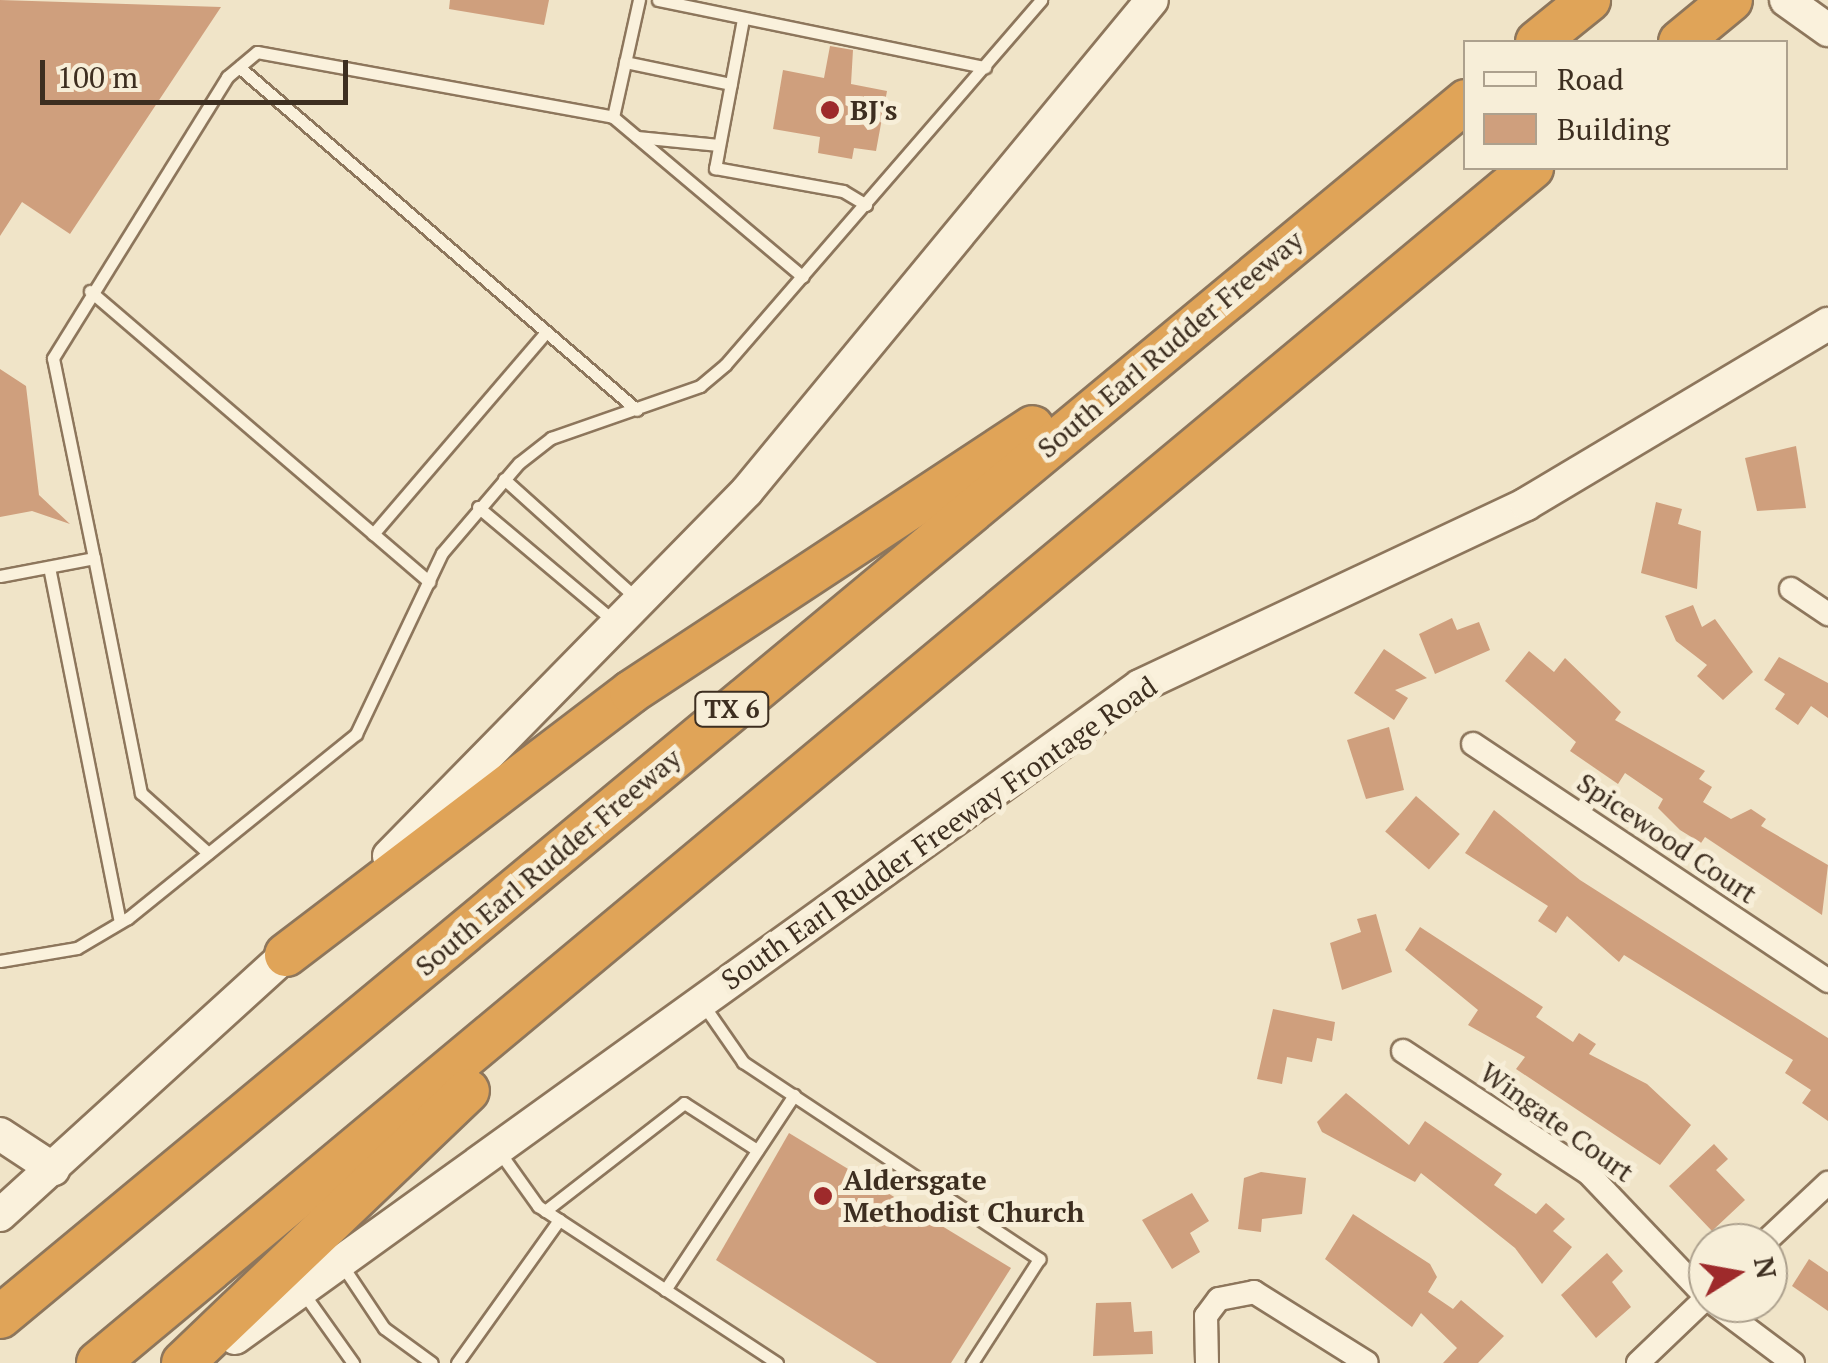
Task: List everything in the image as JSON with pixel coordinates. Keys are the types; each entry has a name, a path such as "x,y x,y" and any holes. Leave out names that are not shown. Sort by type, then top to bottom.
{"highway":[{"path":"1539,40 1589,0"},
{"path":"1682,40 1726,3"},
{"name":"South Earl Rudder Freeway","path":"0,1317 1463,103"},
{"path":"98,1363 644,913 1530,170"},
{"path":"286,955 631,692 1205,314"},
{"path":"183,1363 565,1000 644,913"}],"main road":[{"path":"0,1215 286,955 747,491 1152,0"},
{"path":"1786,0 1828,30"},
{"name":"South Earl Rudder Freeway Frontage Road","path":"204,1363 338,1258 1140,686 1526,504 1828,324"},
{"path":"0,1134 53,1169"}],"street":[{"path":"1792,589 1828,614"},
{"name":"Spicewood Court","path":"1473,744 1828,981"},
{"name":"Wingate Court","path":"1403,1051 1588,1173 1688,1277"},
{"path":"1785,1223 1828,1183"},
{"path":"1207,1363 1206,1316 1218,1300 1254,1292 1367,1363"},
{"path":"1638,1363 1688,1318"},
{"name":"Wingate Court","path":"1740,1323 1793,1363"}],"lane":[{"path":"613,117 639,0"},
{"path":"658,0 984,67"},
{"path":"0,962 76,948 120,922 356,734 429,582 478,507 504,479 551,438 700,386 866,205 1041,0"},
{"path":"704,193 715,168 743,19"},
{"path":"208,853 141,792 53,358 90,292 239,67 257,52 613,117 803,276"},
{"path":"625,62 731,84"},
{"path":"239,67 636,410"},
{"path":"637,137 719,145"},
{"path":"715,168 844,191 866,205"},
{"path":"90,292 429,582"},
{"path":"373,534 546,332"},
{"path":"504,479 629,612"},
{"path":"478,507 629,612"},
{"path":"0,576 94,558"},
{"path":"49,566 120,922"},
{"path":"701,1001 743,1062 1039,1259 972,1363"},
{"path":"665,1290 794,1095"},
{"path":"545,1211 684,1104 757,1150"},
{"path":"495,1147 545,1211 777,1363"},
{"path":"458,1363 559,1220"},
{"path":"338,1258 384,1328 432,1363"},
{"path":"300,1286 353,1363"}],"building":[{"path":"0,0 221,7 70,234 22,202 0,236"},
{"path":"450,0 549,0 544,25 449,9"},
{"name":"BJ's","path":"830,46 853,50 851,84 887,91 876,151 854,148 852,159 818,153 820,137 773,129 783,70 824,78"},
{"path":"0,369 26,386 39,495 70,524 32,511 0,517"},
{"path":"1796,446 1806,508 1757,511 1745,458"},
{"path":"1656,502 1682,509 1678,524 1701,531 1697,589 1641,573"},
{"path":"1693,605 1702,627 1715,619 1753,672 1723,700 1697,676 1707,665 1676,641 1665,616"},
{"path":"1452,618 1457,630 1479,622 1490,650 1435,674 1419,634"},
{"path":"1384,649 1427,678 1395,690 1408,698 1394,720 1354,693"},
{"path":"1529,651 1554,672 1565,658 1621,712 1615,720 1705,771 1699,779 1712,787 1703,802 1731,819 1751,809 1766,819 1761,826 1828,865 1822,915 1705,837 1701,843 1680,830 1658,808 1663,799 1625,773 1618,784 1570,751 1576,742 1505,681"},
{"path":"1779,657 1828,683 1828,718 1811,706 1798,725 1775,709 1785,694 1764,680"},
{"path":"1389,727 1404,790 1366,799 1347,740"},
{"path":"1416,796 1460,834 1429,870 1385,831"},
{"path":"1494,810 1580,880 1828,1038 1828,1121 1802,1103 1811,1090 1785,1073 1793,1060 1624,955 1619,962 1567,916 1556,933 1538,921 1548,906 1465,853"},
{"path":"1376,914 1392,972 1342,990 1330,943 1361,932 1357,919"},
{"path":"1420,927 1543,1007 1536,1017 1573,1042 1579,1033 1596,1044 1589,1054 1647,1084 1691,1125 1660,1165 1516,1069 1525,1057 1468,1025 1478,1010 1405,950"},
{"path":"1273,1009 1335,1022 1332,1041 1317,1038 1312,1062 1287,1057 1282,1084 1257,1079"},
{"path":"1346,1093 1409,1145 1425,1121 1502,1174 1494,1185 1536,1214 1546,1203 1565,1219 1553,1231 1572,1247 1542,1284 1515,1248 1421,1173 1415,1182 1322,1132 1317,1122"},
{"name":"Aldersgate Methodist Church","path":"789,1133 1011,1268 951,1363 877,1363 716,1260"},
{"path":"1714,1144 1728,1159 1716,1170 1745,1200 1721,1223 1704,1223 1669,1186"},
{"path":"1261,1172 1306,1178 1302,1214 1262,1219 1261,1232 1238,1229 1244,1178"},
{"path":"1192,1193 1209,1221 1190,1233 1200,1252 1172,1269 1142,1220"},
{"path":"1353,1214 1430,1264 1437,1277 1428,1292 1453,1309 1461,1300 1504,1336 1478,1363 1443,1363 1457,1348 1421,1313 1412,1327 1325,1259"},
{"path":"1607,1253 1623,1271 1612,1282 1631,1307 1596,1338 1561,1295"},
{"path":"1809,1259 1828,1272 1828,1311 1792,1286"},
{"path":"1131,1302 1134,1332 1152,1331 1153,1354 1093,1356 1096,1303"}],"place":[{"name":"BJ's","path":"830,110"},
{"name":"Aldersgate Methodist Church","path":"823,1196"}]}
